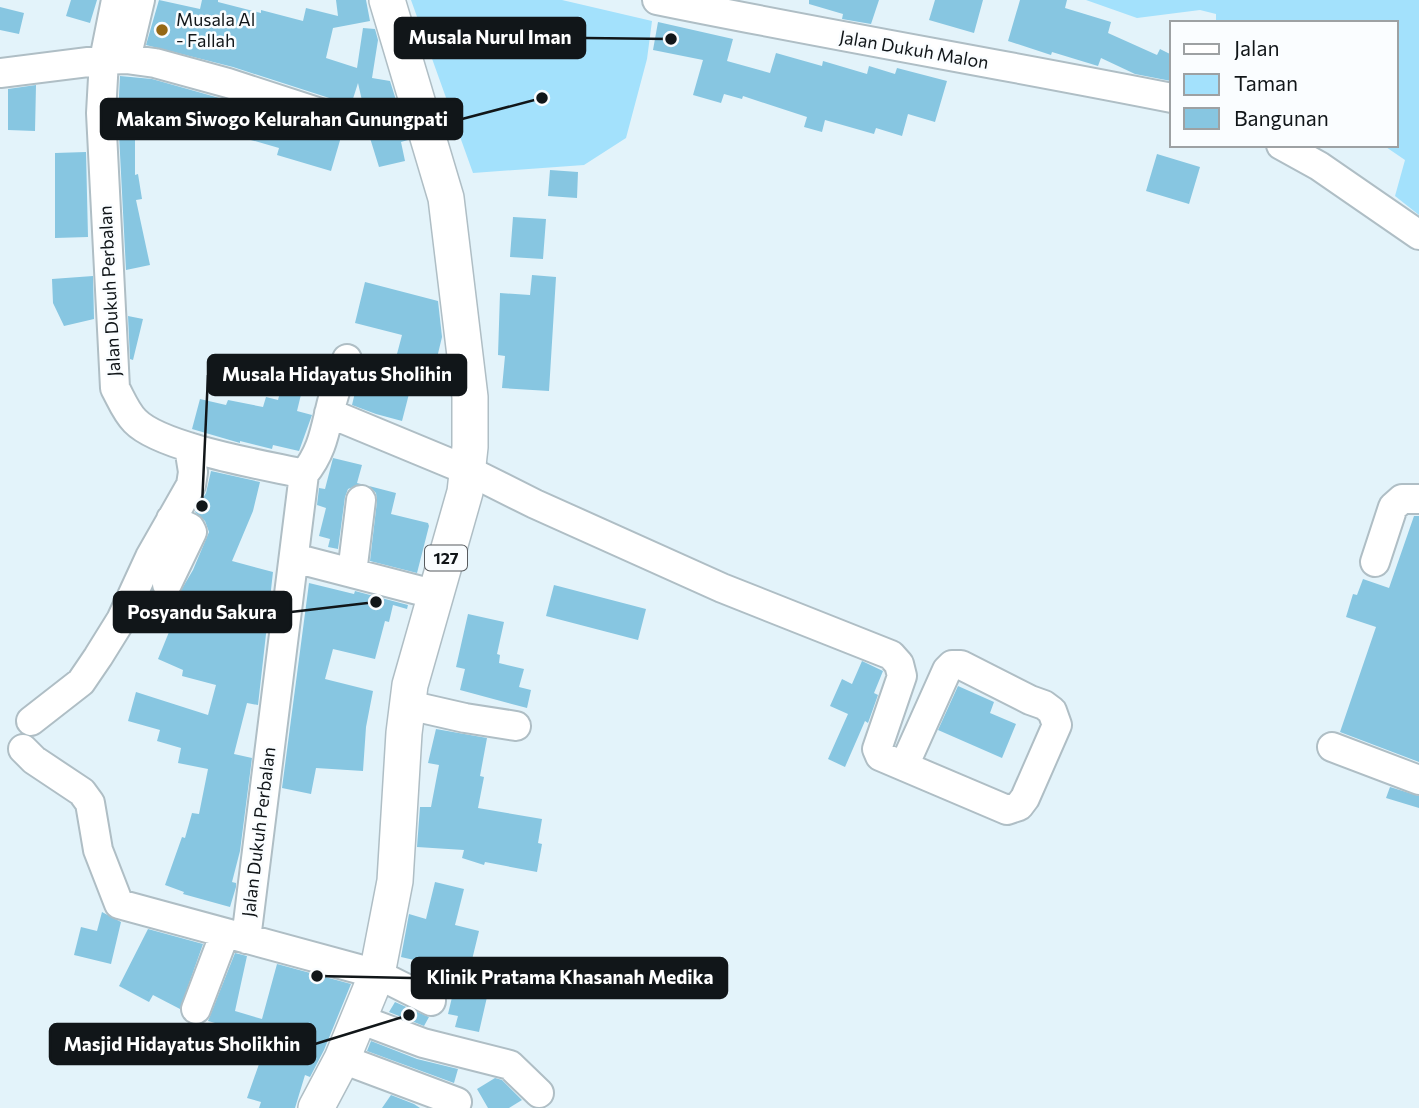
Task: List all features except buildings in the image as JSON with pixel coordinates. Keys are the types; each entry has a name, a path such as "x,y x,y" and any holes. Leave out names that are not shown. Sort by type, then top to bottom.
{"main road":[{"name":"127","path":"316,1108 342,1059 377,974 395,881 410,685 437,595 469,471 470,397 446,198 387,0"}],"street":[{"name":"Jalan Dukuh Perbalan","path":"115,60 116,0"},
{"name":"Jalan Dukuh Perbalan","path":"140,0 115,60 102,113 115,388 135,421 149,432 189,447 304,474 263,812 236,936"},
{"name":"Jalan Dukuh Malon","path":"657,0 819,34 1170,98"},
{"path":"0,73 115,60 155,63 228,83 348,122 387,120 422,111"},
{"path":"1285,147 1319,166 1419,235"},
{"path":"304,474 324,441 329,413 346,359"},
{"path":"329,413 469,471 535,504 722,588 891,655 899,664 902,676 877,748 880,756 1007,810 1019,806 1025,798 1057,725 1052,711 1044,705 961,665 952,665 947,670 904,766"},
{"path":"30,721 81,682 121,620 150,557 191,485 189,447"},
{"path":"1376,562 1393,507 1402,499 1419,499"},
{"path":"352,573 361,500"},
{"path":"167,584 192,532 190,528 171,519"},
{"path":"294,558 437,595"},
{"path":"408,705 516,726"},
{"path":"1332,747 1419,780"},
{"name":"Jalan Dukuh Perbalan","path":"23,749 34,760 82,792 90,803 98,850 119,904 377,974 431,1001"},
{"path":"195,1009 236,936"},
{"path":"359,1019 423,1043 510,1065 539,1093"},
{"path":"342,1059 457,1102"}],"green space":[{"path":"411,0 562,0 652,21 647,59 626,138 584,165 473,173"},
{"path":"1086,0 1419,0 1419,215 1395,196 1405,160 1386,147 1398,147 1398,21 1216,21 1216,14 1200,10 1137,18"}],"place":[{"name":"Musala Al - Fallah","path":"162,30"},
{"name":"Musala Nurul Iman","path":"671,39"},
{"name":"Makam Siwogo Kelurahan Gunungpati","path":"542,98"},
{"name":"Musala Hidayatus Sholihin","path":"202,506"},
{"name":"Posyandu Sakura","path":"376,602"},
{"name":"Klinik Pratama Khasanah Medika","path":"317,976"},
{"name":"Masjid Hidayatus Sholikhin","path":"409,1015"}]}
